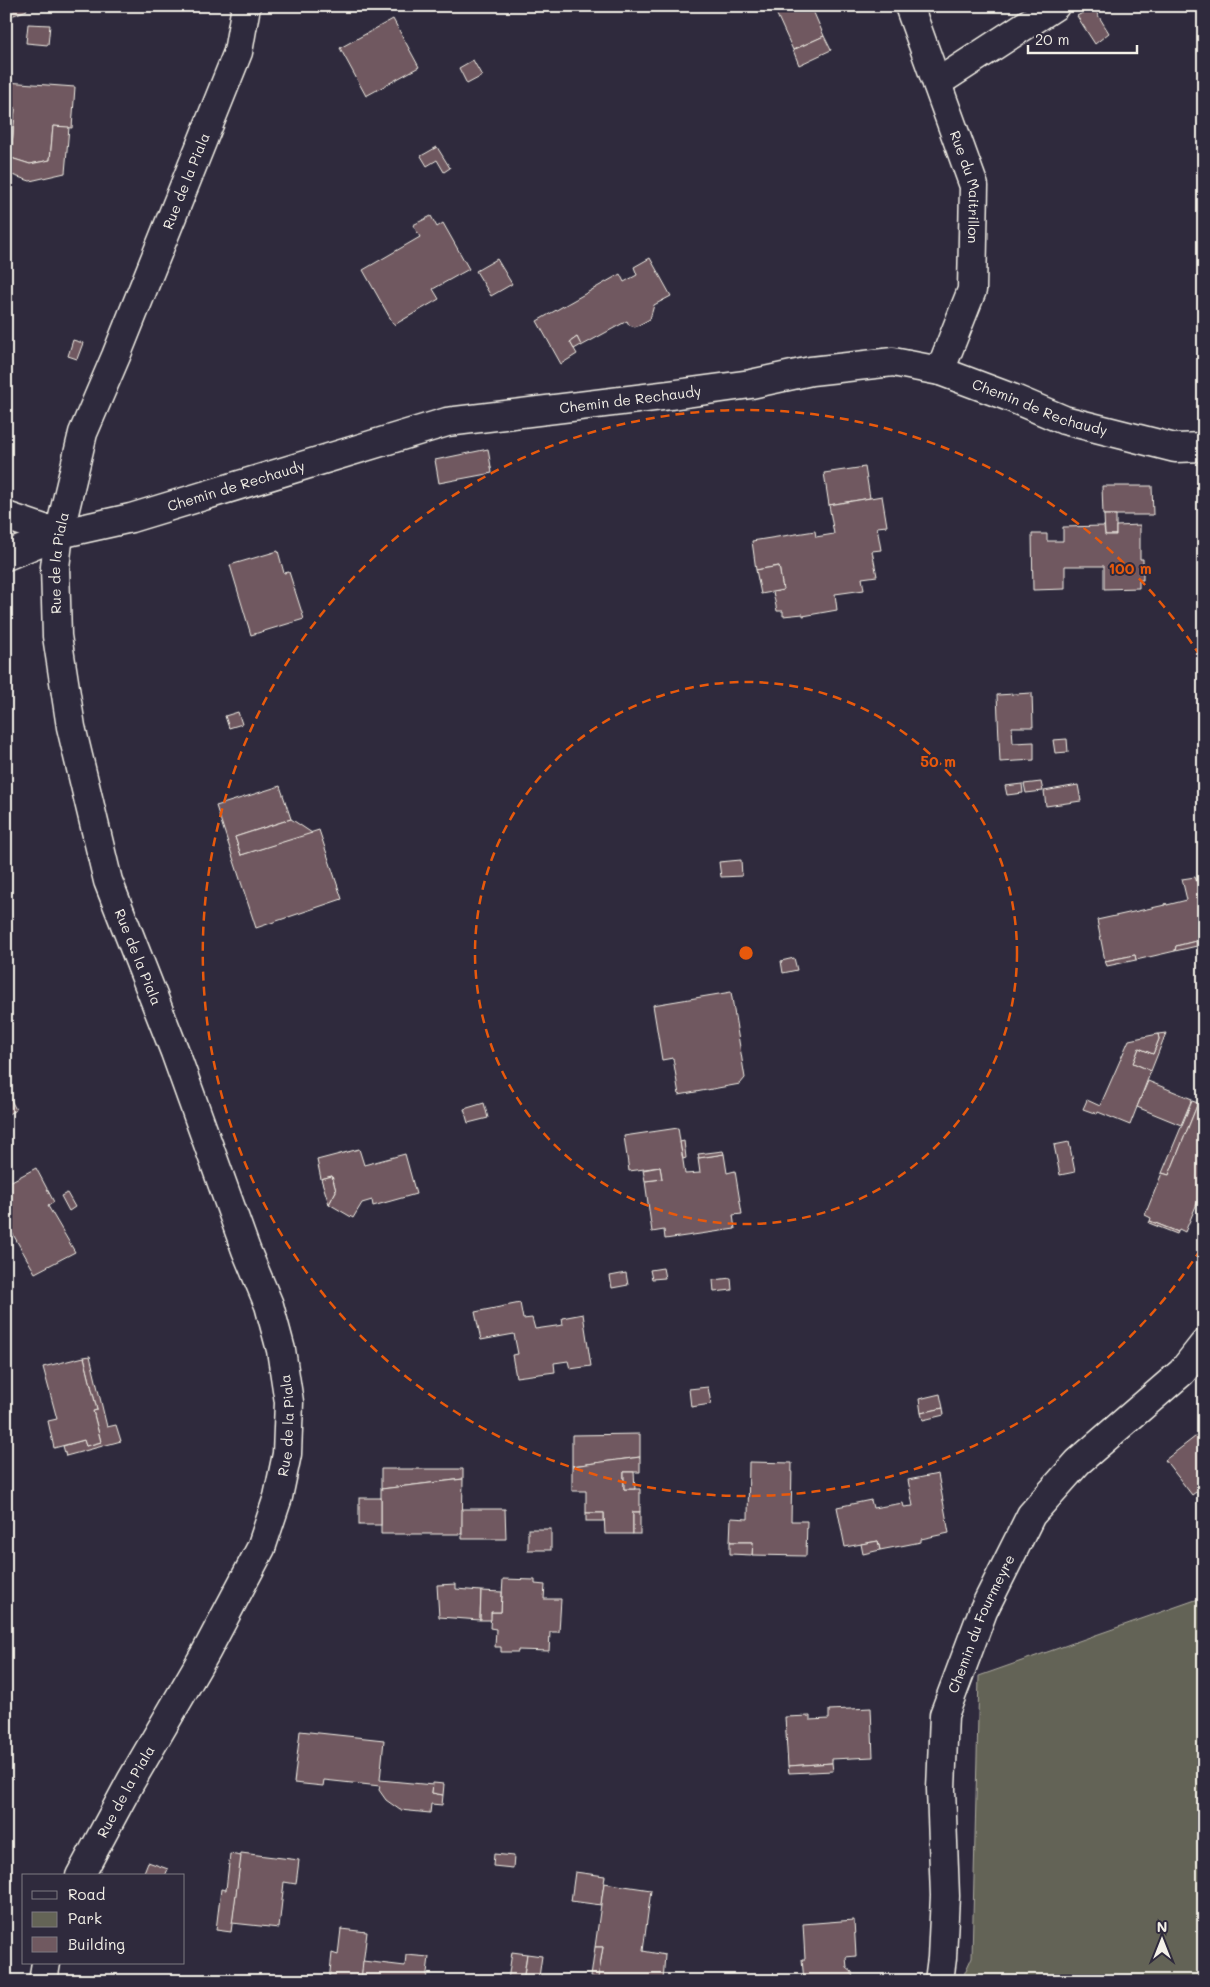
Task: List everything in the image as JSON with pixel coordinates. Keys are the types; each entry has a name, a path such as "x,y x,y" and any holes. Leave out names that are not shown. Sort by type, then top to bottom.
{"street":[{"name":"Rue de la Piala","path":"81,1874 131,1781 211,1644 261,1548 278,1496 287,1454 289,1402 281,1350 269,1305 246,1250 163,1020 108,881 71,727 57,636 55,567 59,534 83,433 238,52 246,6"},
{"name":"Rue du Maitrillon","path":"908,6 974,186 972,290 940,371"},
{"path":"937,83 1055,6"},
{"name":"Chemin de Rechaudy","path":"6,556 59,534 131,518 447,422 670,395 751,384 811,371 893,362 940,371 1064,420 1175,448 1204,447"},
{"path":"6,516 59,534"},
{"name":"Chemin du Fourmeyre","path":"939,1981 945,1896 941,1789 944,1715 983,1611 1031,1515 1078,1462 1182,1372 1204,1344"},
{"path":"43,1981 46,1964"}],"green space":[{"path":"1204,1597 1204,1981 961,1981 972,1957 979,1676"}],"building":[{"path":"6,6 25,6 27,10 6,18"},
{"path":"773,6 811,6 824,36 793,50"},
{"path":"1093,7 1109,33 1095,44 1077,16"},
{"path":"393,19 419,67 366,96 340,48"},
{"path":"28,24 50,25 48,45 26,43"},
{"path":"824,36 831,50 799,65 793,50"},
{"path":"473,60 482,76 467,84 459,68"},
{"path":"6,82 75,87 72,128 53,126 50,160 30,164 11,158 15,108 6,107"},
{"path":"6,107 15,108 11,158 30,164 50,160 53,126 69,127 65,173 30,181 6,173"},
{"path":"437,147 450,168 444,172 437,160 427,166 421,156"},
{"path":"431,216 437,227 443,223 469,269 433,289 439,299 394,325 363,270 420,237 413,225"},
{"path":"650,258 671,296 654,305 650,319 635,327 629,325 627,321 581,346 577,337 570,342 577,354 561,364 537,321 620,274 624,282 637,275 634,267"},
{"path":"497,259 512,284 491,296 476,271"},
{"path":"577,337 581,345 574,349 570,342"},
{"path":"73,340 83,343 77,359 68,356"},
{"path":"488,449 492,473 439,483 435,460"},
{"path":"865,467 870,498 829,505 824,473"},
{"path":"1102,486 1152,486 1153,515 1103,515"},
{"path":"882,496 887,526 877,527 881,550 872,551 877,576 862,578 864,590 835,594 837,610 803,616 803,614 783,616 783,611 777,611 773,592 783,590 779,566 756,570 752,541 815,531 816,537 834,534 829,505"},
{"path":"1104,515 1116,515 1116,535 1105,535"},
{"path":"1140,525 1140,559 1143,559 1143,580 1139,580 1139,588 1104,589 1104,566 1065,566 1065,589 1033,590 1032,534 1047,534 1047,541 1063,541 1063,527 1104,526 1105,535 1116,535 1116,526"},
{"path":"278,551 284,573 289,572 304,619 251,635 230,565"},
{"path":"779,566 783,590 761,594 756,570"},
{"path":"1032,693 1033,727 1012,727 1013,743 1034,742 1034,760 1000,762 997,695"},
{"path":"238,712 242,724 229,728 225,716"},
{"path":"1067,739 1068,752 1055,753 1053,740"},
{"path":"1041,782 1043,791 1026,793 1024,784"},
{"path":"1022,784 1023,793 1007,795 1005,786"},
{"path":"1078,785 1081,801 1046,806 1044,791"},
{"path":"280,786 291,819 235,837 241,855 319,830 342,899 256,928 216,806"},
{"path":"291,819 312,833 241,855 235,837"},
{"path":"741,860 742,876 721,877 719,862"},
{"path":"1195,877 1204,900 1204,939 1176,946 1175,951 1136,960 1135,955 1105,961 1097,920 1165,905 1166,903 1167,905 1187,900 1182,879"},
{"path":"1196,941 1197,946 1175,951 1176,946"},
{"path":"1135,955 1136,960 1107,966 1105,961"},
{"path":"794,958 797,970 783,973 781,961"},
{"path":"731,992 745,1078 740,1084 679,1095 673,1058 662,1060 653,1005"},
{"path":"1166,1033 1151,1071 1133,1063 1139,1048 1153,1054 1159,1039 1158,1034"},
{"path":"1158,1034 1159,1039 1153,1054 1139,1048 1133,1063 1151,1071 1130,1125 1098,1112 1097,1114 1083,1109 1087,1100 1100,1106 1129,1040"},
{"path":"1148,1081 1192,1099 1181,1125 1137,1107"},
{"path":"6,1090 16,1110 6,1115"},
{"path":"1192,1101 1198,1103 1169,1175 1162,1173"},
{"path":"484,1103 488,1118 468,1123 464,1109"},
{"path":"1198,1103 1204,1105 1204,1187 1185,1232 1179,1229 1178,1232 1150,1221 1151,1218 1145,1215 1162,1173 1169,1175"},
{"path":"678,1128 685,1174 700,1173 698,1158 724,1154 727,1173 735,1171 742,1214 733,1215 735,1229 665,1239 664,1230 652,1232 645,1181 662,1179 660,1167 629,1171 624,1136"},
{"path":"684,1141 686,1158 683,1159 680,1142"},
{"path":"1069,1142 1075,1172 1060,1175 1054,1145"},
{"path":"359,1149 364,1165 405,1154 416,1194 373,1206 372,1200 362,1203 353,1218 329,1204 336,1191 332,1176 321,1179 317,1160"},
{"path":"723,1151 724,1154 699,1158 698,1154"},
{"path":"660,1167 662,1179 645,1181 643,1170"},
{"path":"36,1168 54,1202 48,1206 75,1252 35,1273 6,1222 6,1184"},
{"path":"332,1176 336,1191 329,1204 321,1179"},
{"path":"67,1193 75,1207 69,1211 61,1196"},
{"path":"1150,1221 1178,1232 1177,1234 1149,1223"},
{"path":"663,1268 665,1278 652,1279 650,1270"},
{"path":"626,1273 628,1285 612,1288 610,1276"},
{"path":"731,1278 732,1290 714,1292 713,1280"},
{"path":"520,1303 523,1319 532,1318 535,1329 563,1325 562,1318 583,1314 591,1366 570,1369 568,1361 554,1363 555,1372 516,1377 512,1355 518,1354 514,1334 481,1340 475,1312"},
{"path":"90,1356 107,1427 116,1425 121,1441 66,1456 63,1446 84,1440 86,1446 101,1442 93,1411 97,1410 84,1357"},
{"path":"84,1357 97,1410 93,1411 101,1442 86,1446 84,1440 54,1448 48,1421 57,1419 43,1367"},
{"path":"708,1387 711,1404 691,1407 689,1389"},
{"path":"940,1394 943,1408 921,1413 919,1399"},
{"path":"943,1408 944,1415 923,1420 921,1413"},
{"path":"1204,1430 1204,1501 1196,1492 1192,1495 1165,1460"},
{"path":"640,1434 640,1457 572,1466 572,1435"},
{"path":"640,1457 640,1472 624,1472 624,1489 640,1489 640,1512 633,1512 633,1534 605,1534 604,1513 586,1513 586,1491 572,1491 572,1466"},
{"path":"749,1462 792,1463 791,1521 807,1521 806,1556 752,1555 753,1542 730,1542 731,1518 748,1519"},
{"path":"381,1469 463,1469 463,1479 381,1489"},
{"path":"624,1472 634,1472 635,1489 624,1489"},
{"path":"938,1474 949,1533 921,1539 921,1542 880,1550 878,1541 845,1547 837,1507 871,1500 873,1508 903,1503 904,1507 913,1506 908,1480"},
{"path":"463,1479 462,1534 381,1534 381,1489"},
{"path":"359,1498 381,1498 381,1525 359,1525"},
{"path":"462,1509 505,1509 506,1539 462,1539"},
{"path":"633,1512 640,1512 640,1534 633,1534"},
{"path":"586,1513 604,1513 604,1521 586,1521"},
{"path":"528,1529 551,1529 551,1550 528,1550"},
{"path":"878,1541 880,1550 863,1554 861,1544"},
{"path":"730,1542 753,1542 752,1555 730,1554"},
{"path":"503,1579 535,1580 535,1584 545,1585 544,1599 561,1599 559,1632 550,1632 549,1651 518,1650 518,1652 501,1652 501,1647 495,1647 496,1629 490,1628 491,1612 501,1612"},
{"path":"456,1584 456,1589 481,1591 480,1620 439,1617 437,1585"},
{"path":"481,1591 502,1592 501,1612 491,1612 491,1620 480,1620"},
{"path":"871,1708 873,1757 832,1759 832,1763 788,1766 785,1717 810,1716 810,1720 829,1719 829,1710"},
{"path":"300,1731 384,1740 380,1780 433,1785 432,1793 443,1795 442,1805 431,1804 430,1813 400,1810 386,1800 379,1790 380,1786 324,1780 323,1786 294,1783"},
{"path":"832,1763 833,1771 789,1773 788,1766"},
{"path":"433,1783 444,1784 443,1795 432,1793"},
{"path":"241,1853 299,1860 296,1884 284,1882 279,1928 232,1923"},
{"path":"230,1854 241,1856 231,1932 216,1930 221,1889 226,1890"},
{"path":"494,1854 514,1856 513,1868 493,1866"},
{"path":"148,1862 168,1869 166,1874 148,1874 144,1872"},
{"path":"575,1872 605,1876 601,1905 571,1901"},
{"path":"604,1883 651,1890 643,1951 665,1955 663,1981 617,1981 598,1978 603,1947 595,1947"},
{"path":"854,1920 856,1956 846,1957 847,1968 852,1972 853,1981 804,1981 802,1959 805,1959 803,1924"},
{"path":"341,1929 367,1932 361,1981 329,1981 332,1953 338,1955"},
{"path":"595,1947 603,1947 598,1978 591,1977"},
{"path":"512,1952 527,1954 523,1981 508,1980"},
{"path":"527,1954 542,1956 539,1977 524,1976"},
{"path":"406,1955 429,1957 426,1981 361,1981 363,1961 405,1966"}]}
